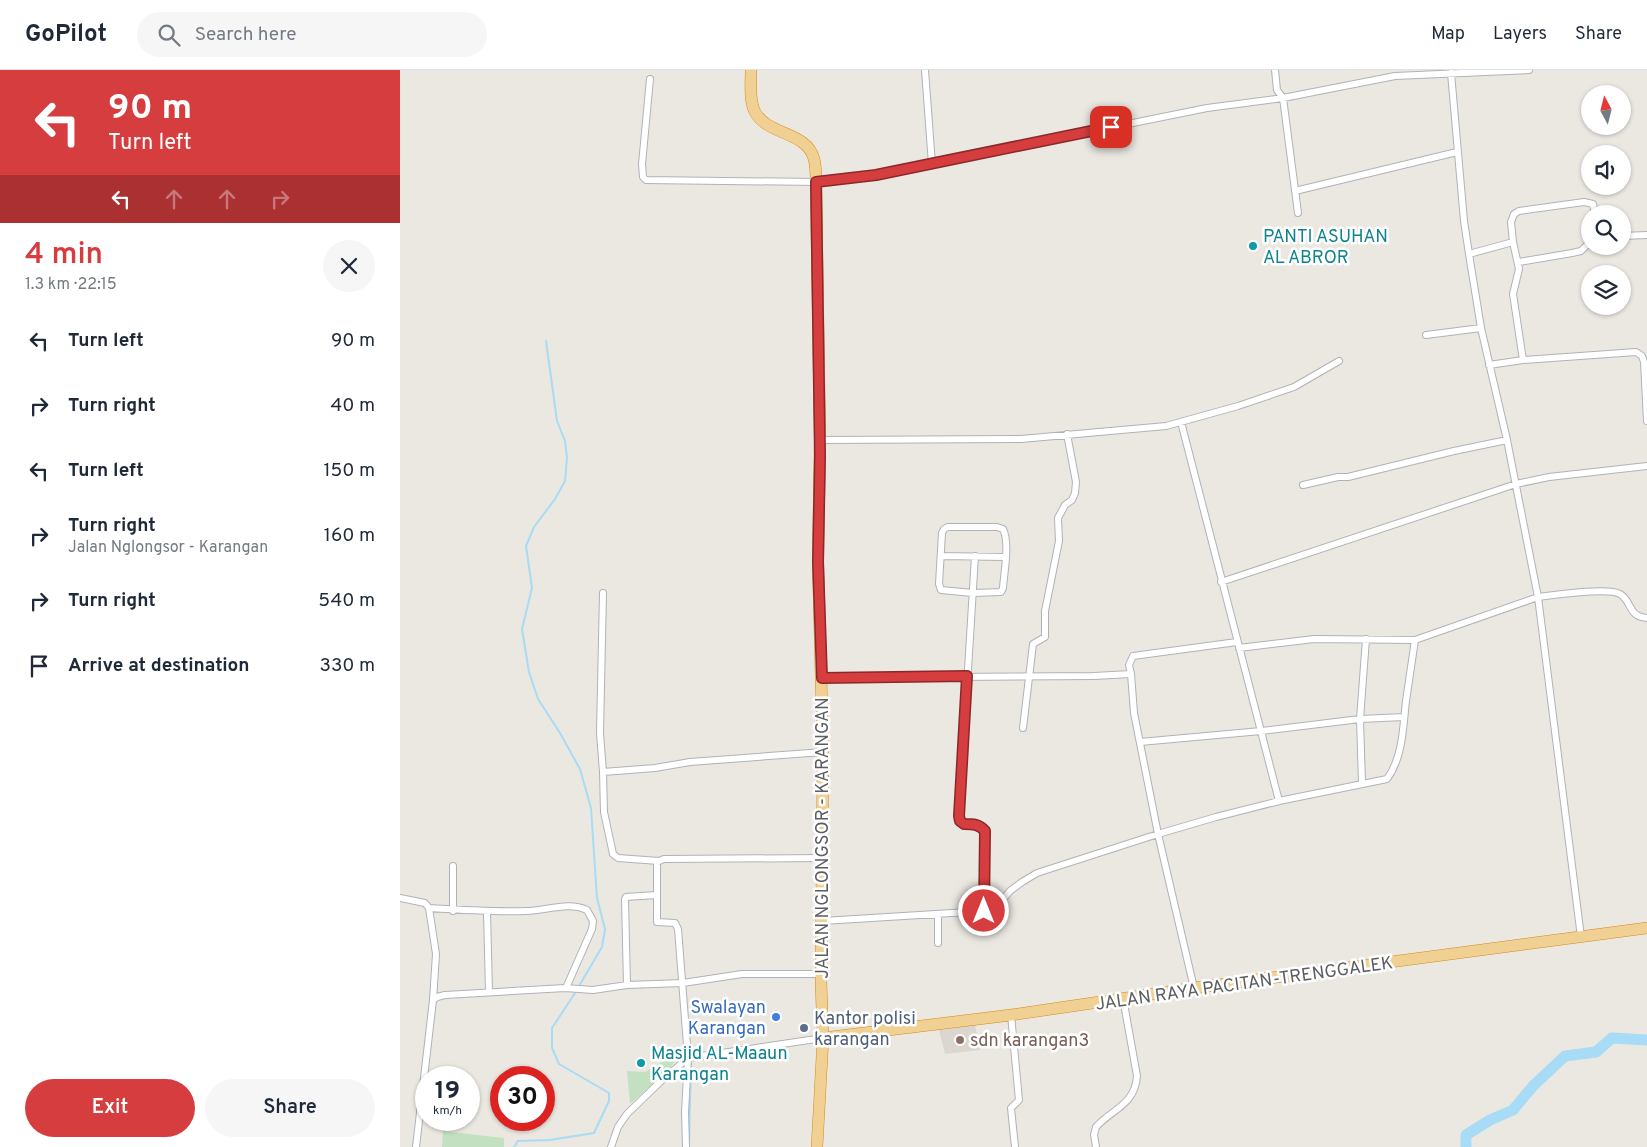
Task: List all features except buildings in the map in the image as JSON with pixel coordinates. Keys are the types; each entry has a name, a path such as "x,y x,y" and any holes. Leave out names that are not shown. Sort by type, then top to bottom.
{"highway":[{"name":"JALAN NGLONGSOR - KARANGAN","path":"751,70 754,110 760,120 768,126 805,144 810,149 814,159 816,182 820,440 818,562 823,752 823,921 821,974 823,1055 817,1147"},
{"name":"JALAN RAYA PACITAN-TRENGGALEK","path":"823,1038 869,1034 1012,1015 1194,988 1647,928"}],"street":[{"path":"925,70 932,164"},
{"path":"1275,70 1278,90 1283,98 1298,213"},
{"path":"650,80 642,164 643,177 646,180 816,182 876,175 1207,108 1283,98 1395,76 1529,70"},
{"path":"1451,73 1468,254 1481,328 1507,440 1538,597 1581,937"},
{"path":"1295,191 1458,152"},
{"path":"1523,360 1513,294 1519,269 1511,222 1514,214 1519,211 1584,202 1593,205"},
{"path":"1631,236 1647,235"},
{"path":"1468,254 1514,242"},
{"path":"1519,262 1581,251"},
{"path":"1426,335 1481,328"},
{"path":"1489,365 1523,360 1636,352 1642,356 1644,362 1647,421"},
{"path":"820,440 1021,439 1166,426 1238,406 1294,387 1339,361"},
{"path":"1181,422 1279,801"},
{"path":"1023,728 1033,644 1045,637 1046,611 1059,541 1058,518 1065,505 1072,500 1075,493 1076,482 1067,434"},
{"path":"1303,485 1338,477 1348,477 1507,440"},
{"path":"1221,582 1516,484 1647,466"},
{"path":"955,527 997,527 1005,532 1005,557 1003,591 998,593 940,590 942,533 944,529 955,527"},
{"path":"941,556 1005,557"},
{"path":"975,556 959,816 960,821 964,824 981,826 985,831 984,911"},
{"path":"1194,988 1158,834 1134,713 1129,665 1132,656 1314,638 1415,640 1538,597 1581,592 1615,592 1623,596 1634,614 1638,617 1647,618"},
{"path":"603,593 600,733 604,812 613,854 618,858 658,861 664,859 823,858"},
{"path":"1362,784 1360,719 1366,639"},
{"path":"823,921 984,911 999,904 1010,891 1037,873 1216,817 1279,801 1387,779 1392,772 1401,742 1415,640"},
{"path":"822,678 1094,676 1131,674"},
{"path":"1140,742 1261,731 1360,719 1404,717"},
{"path":"603,772 655,768 690,762 823,752"},
{"path":"658,861 656,866 657,922 675,923 677,925 683,983 688,1058 685,1112 686,1147"},
{"path":"453,866 453,910"},
{"path":"627,985 624,899 626,897 656,896"},
{"path":"400,898 425,904 429,908 436,954 433,1000 416,1147"},
{"path":"429,908 487,912 528,912 573,906 587,910 593,921 592,929 568,988"},
{"path":"487,912 490,992"},
{"path":"938,915 938,943"},
{"path":"433,1000 441,995 568,988 591,990 627,985 683,983 742,974 821,974"},
{"path":"1096,1147 1094,1136 1096,1126 1126,1102 1137,1085 1124,998"},
{"path":"1012,1015 1019,1100 1010,1108 1015,1147"},
{"path":"611,1147 618,1127 627,1114 688,1058 823,1038"}],"shaded area":[{"name":"sdn karangan3","path":"975,1025 980,1050 945,1054 939,1030"}],"green space":[{"path":"676,1059 669,1070 630,1104 627,1071 645,1072 662,1062"},
{"path":"443,1131 504,1138 504,1147 442,1147"}],"waterway":[{"path":"546,341 557,421 565,441 567,458 565,481 555,499 534,527 526,546 532,588 522,629 529,672 538,699 580,769 591,808 597,898 605,929 602,947 579,986"},
{"path":"514,1147 518,1141 550,1140 594,1133 609,1101 609,1093 559,1064 552,1048 552,1028 577,990"},
{"path":"1466,1147 1466,1135 1490,1120 1513,1110 1533,1086 1565,1056 1596,1052 1612,1038 1647,1040"},
{"path":"689,1147 691,1061"}],"place":[{"name":"PANTI ASUHAN AL ABROR","path":"1253,246"},
{"name":"Swalayan Karangan","path":"776,1017"},
{"name":"Kantor polisi karangan","path":"804,1028"},
{"name":"sdn karangan3","path":"960,1040"},
{"name":"Masjid AL-Maaun Karangan","path":"641,1063"}],"route":[{"path":"984,911 985,831 981,826 964,824 960,821 959,816 967,676 822,678 818,562 820,456 816,182 876,175 1111,127"}]}
